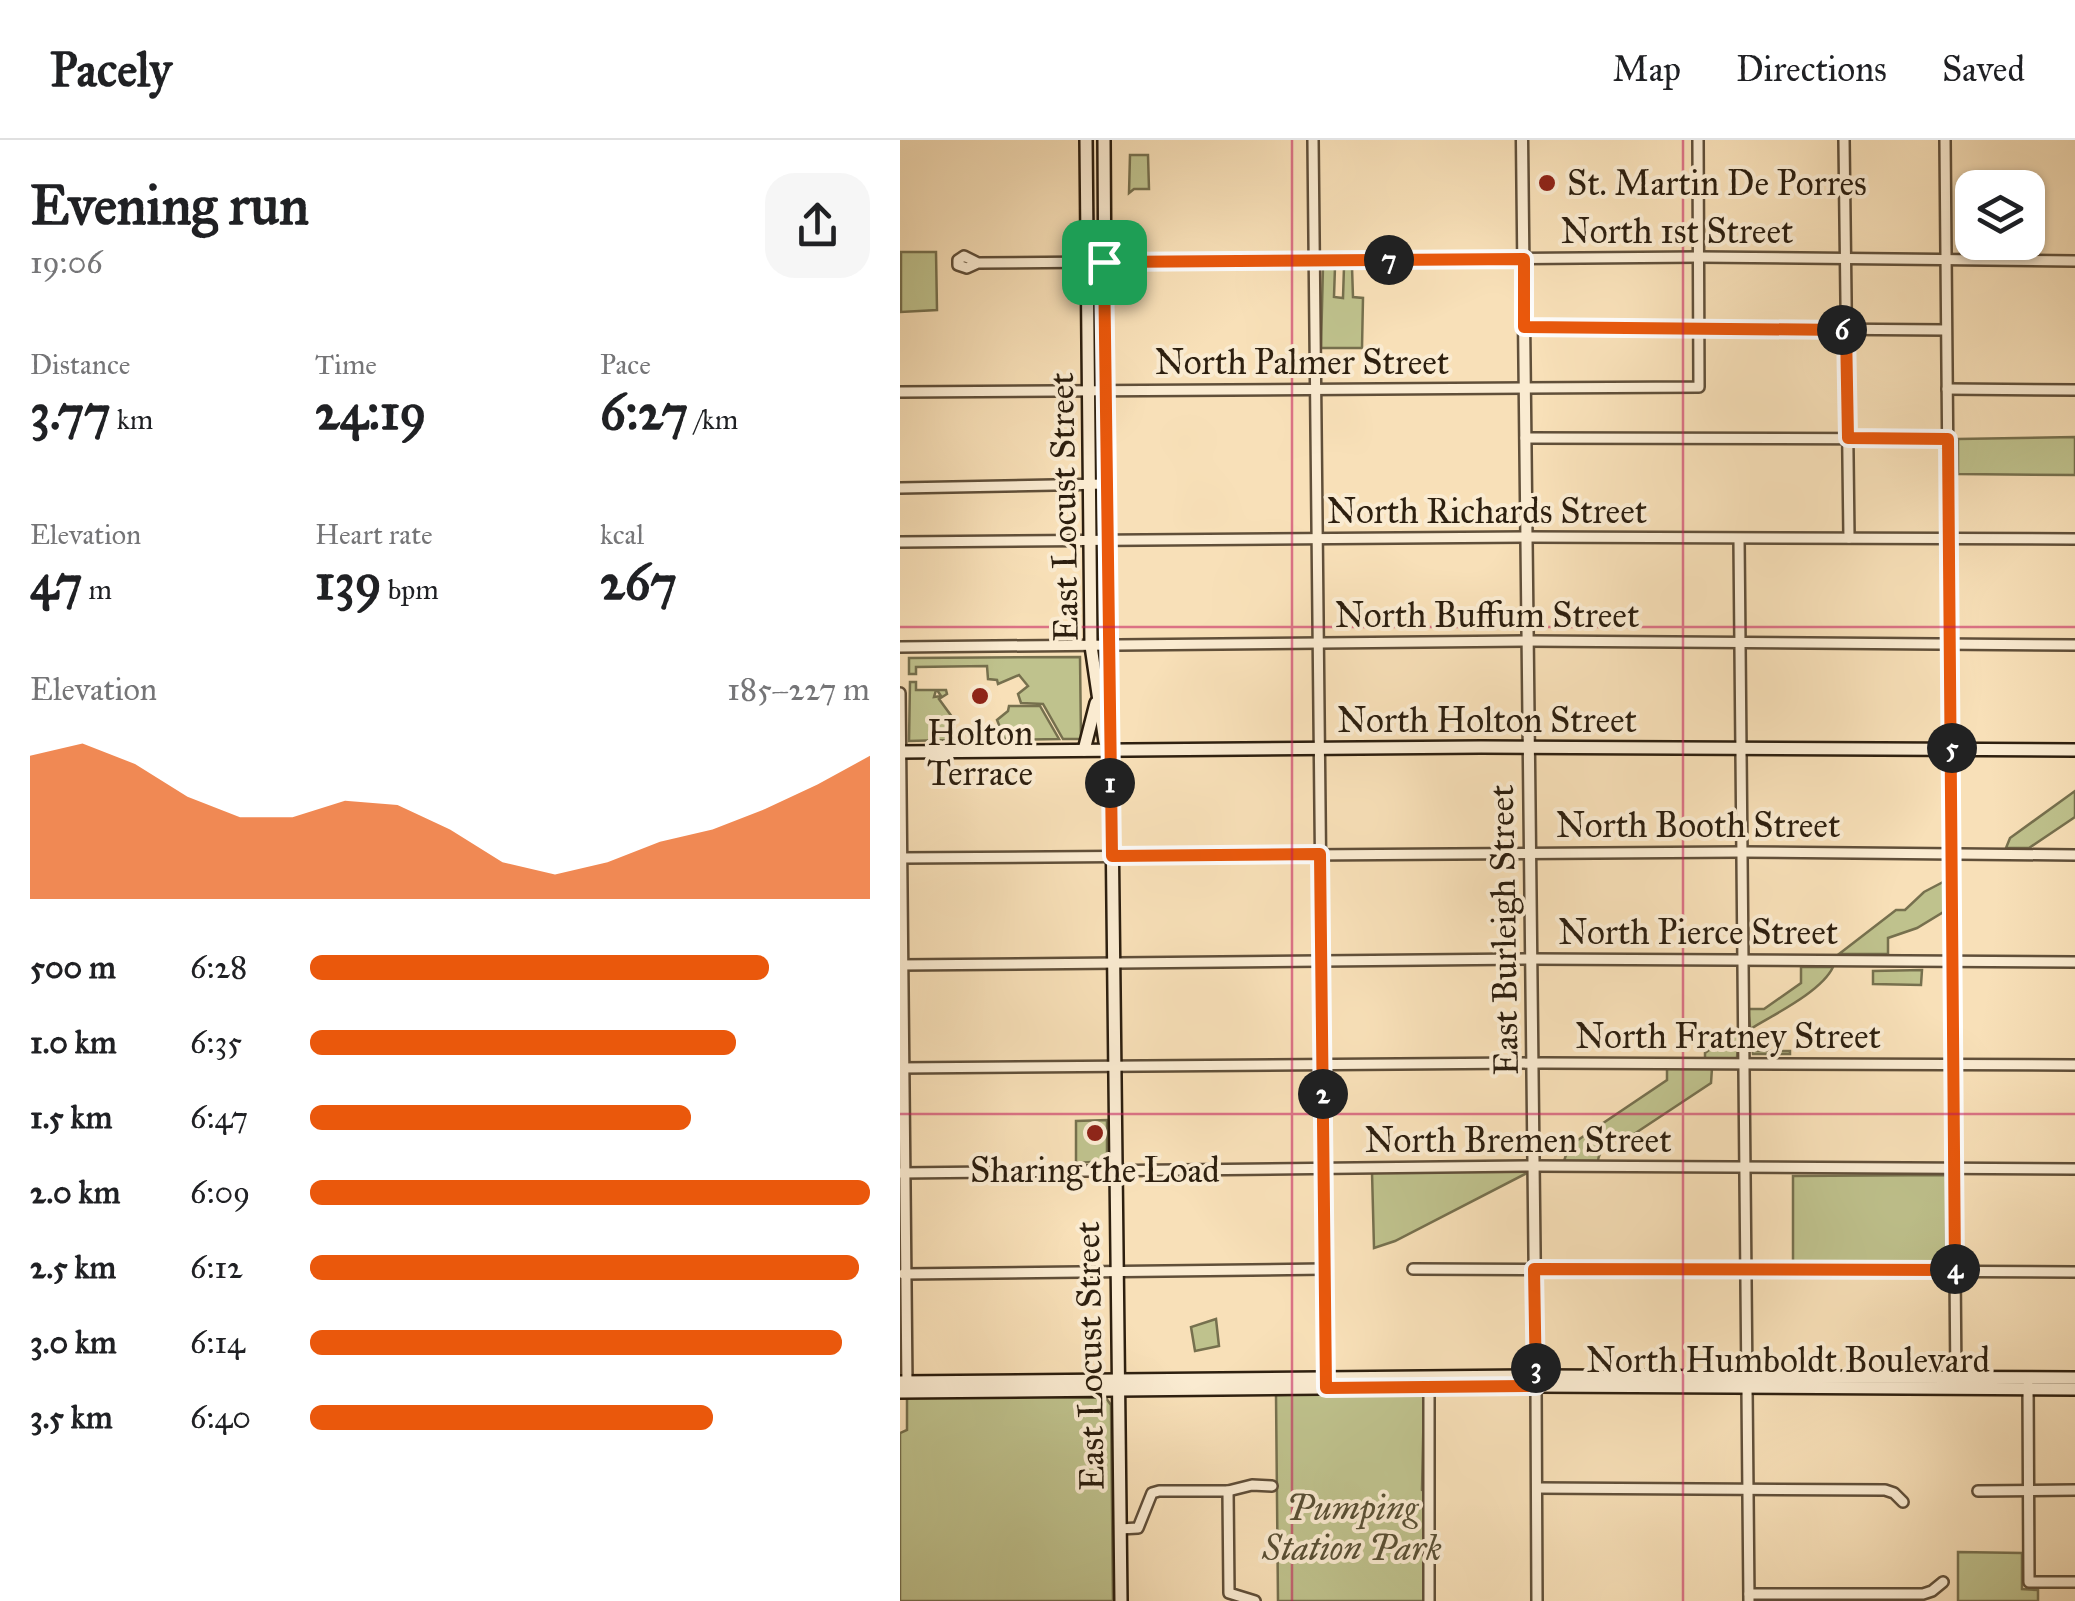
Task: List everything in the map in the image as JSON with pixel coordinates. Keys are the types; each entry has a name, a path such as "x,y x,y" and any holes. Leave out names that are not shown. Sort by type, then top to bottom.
{"main road":[{"path":"1089,140 1096,149 1097,196 1104,215"},
{"name":"East Locust Street","path":"1089,140 1091,646 1104,740 1110,750"},
{"path":"1104,140 1104,215"},
{"name":"East Locust Street","path":"1104,215 1121,1601"},
{"path":"1084,750 1098,694"},
{"name":"North Holton Street","path":"900,752 1319,748 2075,750"},
{"name":"North Humboldt Boulevard","path":"903,1387 1536,1381 2028,1383 2075,1378"},
{"name":"North Humboldt Boulevard","path":"2028,1383 2075,1389"}],"street":[{"path":"1313,140 1326,1382"},
{"name":"East Burleigh Street","path":"1522,140 1537,1601"},
{"path":"1698,140 1699,328"},
{"path":"1844,140 1849,538"},
{"path":"1945,140 1956,1383"},
{"name":"North 1st Street","path":"978,263 1698,257 2075,261"},
{"path":"1524,327 1946,330"},
{"name":"North Palmer Street","path":"900,392 1699,387 1699,328"},
{"path":"1947,389 2075,390"},
{"path":"1526,438 1948,439"},
{"path":"900,488 1106,484"},
{"name":"North Richards Street","path":"900,542 1527,537 2075,539"},
{"path":"1739,539 1749,1598 1923,1594 1943,1582"},
{"name":"North Buffum Street","path":"900,647 1528,641 2075,644"},
{"path":"900,693 903,1387"},
{"name":"North Booth Street","path":"900,858 1530,852 2075,855"},
{"name":"North Pierce Street","path":"901,965 1532,959 2075,962"},
{"name":"North Fratney Street","path":"902,1068 1533,1063 2075,1066"},
{"name":"North Bremen Street","path":"901,1172 1534,1166 2075,1169"},
{"path":"902,1274 1325,1269"},
{"path":"1413,1269 2075,1272"},
{"path":"1429,1382 1429,1601"},
{"path":"2028,1383 2029,1582 2075,1582"},
{"path":"1120,1529 1138,1528 1152,1494 1158,1491 1228,1491 1272,1486"},
{"path":"1536,1488 1885,1490 1894,1492 1903,1502"},
{"path":"1978,1491 2075,1490"},
{"path":"1228,1491 1229,1593 1259,1600"}],"green space":[{"path":"1130,155 1148,155 1149,189 1129,193"},
{"path":"901,252 936,252 937,310 901,312"},
{"path":"1323,266 1335,267 1334,297 1343,298 1344,267 1352,267 1353,297 1363,298 1362,348 1321,348"},
{"path":"2075,437 2075,475 1958,474 1958,439"},
{"path":"1080,657 1081,739 1063,739 1043,704 1021,703 1018,694 1028,686 1019,675 998,684 997,680 988,679 987,666 916,667 916,674 909,674 909,658"},
{"path":"910,682 916,682 916,690 936,690 934,697 941,696 937,690 946,690 947,694 939,699 955,721 946,740 909,741"},
{"path":"1009,706 1040,706 1059,739 1005,740 997,720"},
{"path":"2075,791 2075,817 2029,848 2006,848 2010,838"},
{"path":"1945,881 1945,911 1917,928 1888,938 1888,954 1839,954 1896,910 1905,910 1924,892"},
{"path":"1801,967 1833,967 1809,993 1752,1028 1754,1051 1790,1054 1753,1054 1748,1009 1764,1009 1801,983"},
{"path":"1922,970 1921,985 1873,984 1873,971"},
{"path":"1739,1028 1737,1058 1705,1059 1705,1053"},
{"path":"1667,1068 1712,1068 1711,1083 1628,1138 1620,1137 1609,1144 1598,1161 1564,1161 1569,1146 1667,1080"},
{"path":"1107,1120 1107,1161 1076,1163 1076,1121"},
{"path":"1372,1172 1527,1173 1374,1248"},
{"path":"1946,1175 1946,1261 1793,1262 1793,1176"},
{"path":"1216,1319 1219,1346 1195,1351 1191,1327"},
{"name":"Pumping Station Park","path":"1419,1392 1424,1398 1425,1601 1278,1601 1276,1395"},
{"path":"907,1394 1106,1398 1111,1405 1113,1601 900,1601 900,1433 907,1430"},
{"path":"1958,1552 2022,1553 2022,1589 2038,1590 2038,1601 1958,1601"}],"place":[{"name":"St. Martin De Porres","path":"1547,183"},
{"name":"Holton Terrace","path":"980,696"},
{"name":"Sharing the Load","path":"1095,1133"}],"route":[{"path":"1524,259 1524,327 1846,330 1848,438 1948,439 1955,1270 1534,1269 1536,1386 1326,1388 1320,854 1112,856 1104,262 1524,259"}]}
